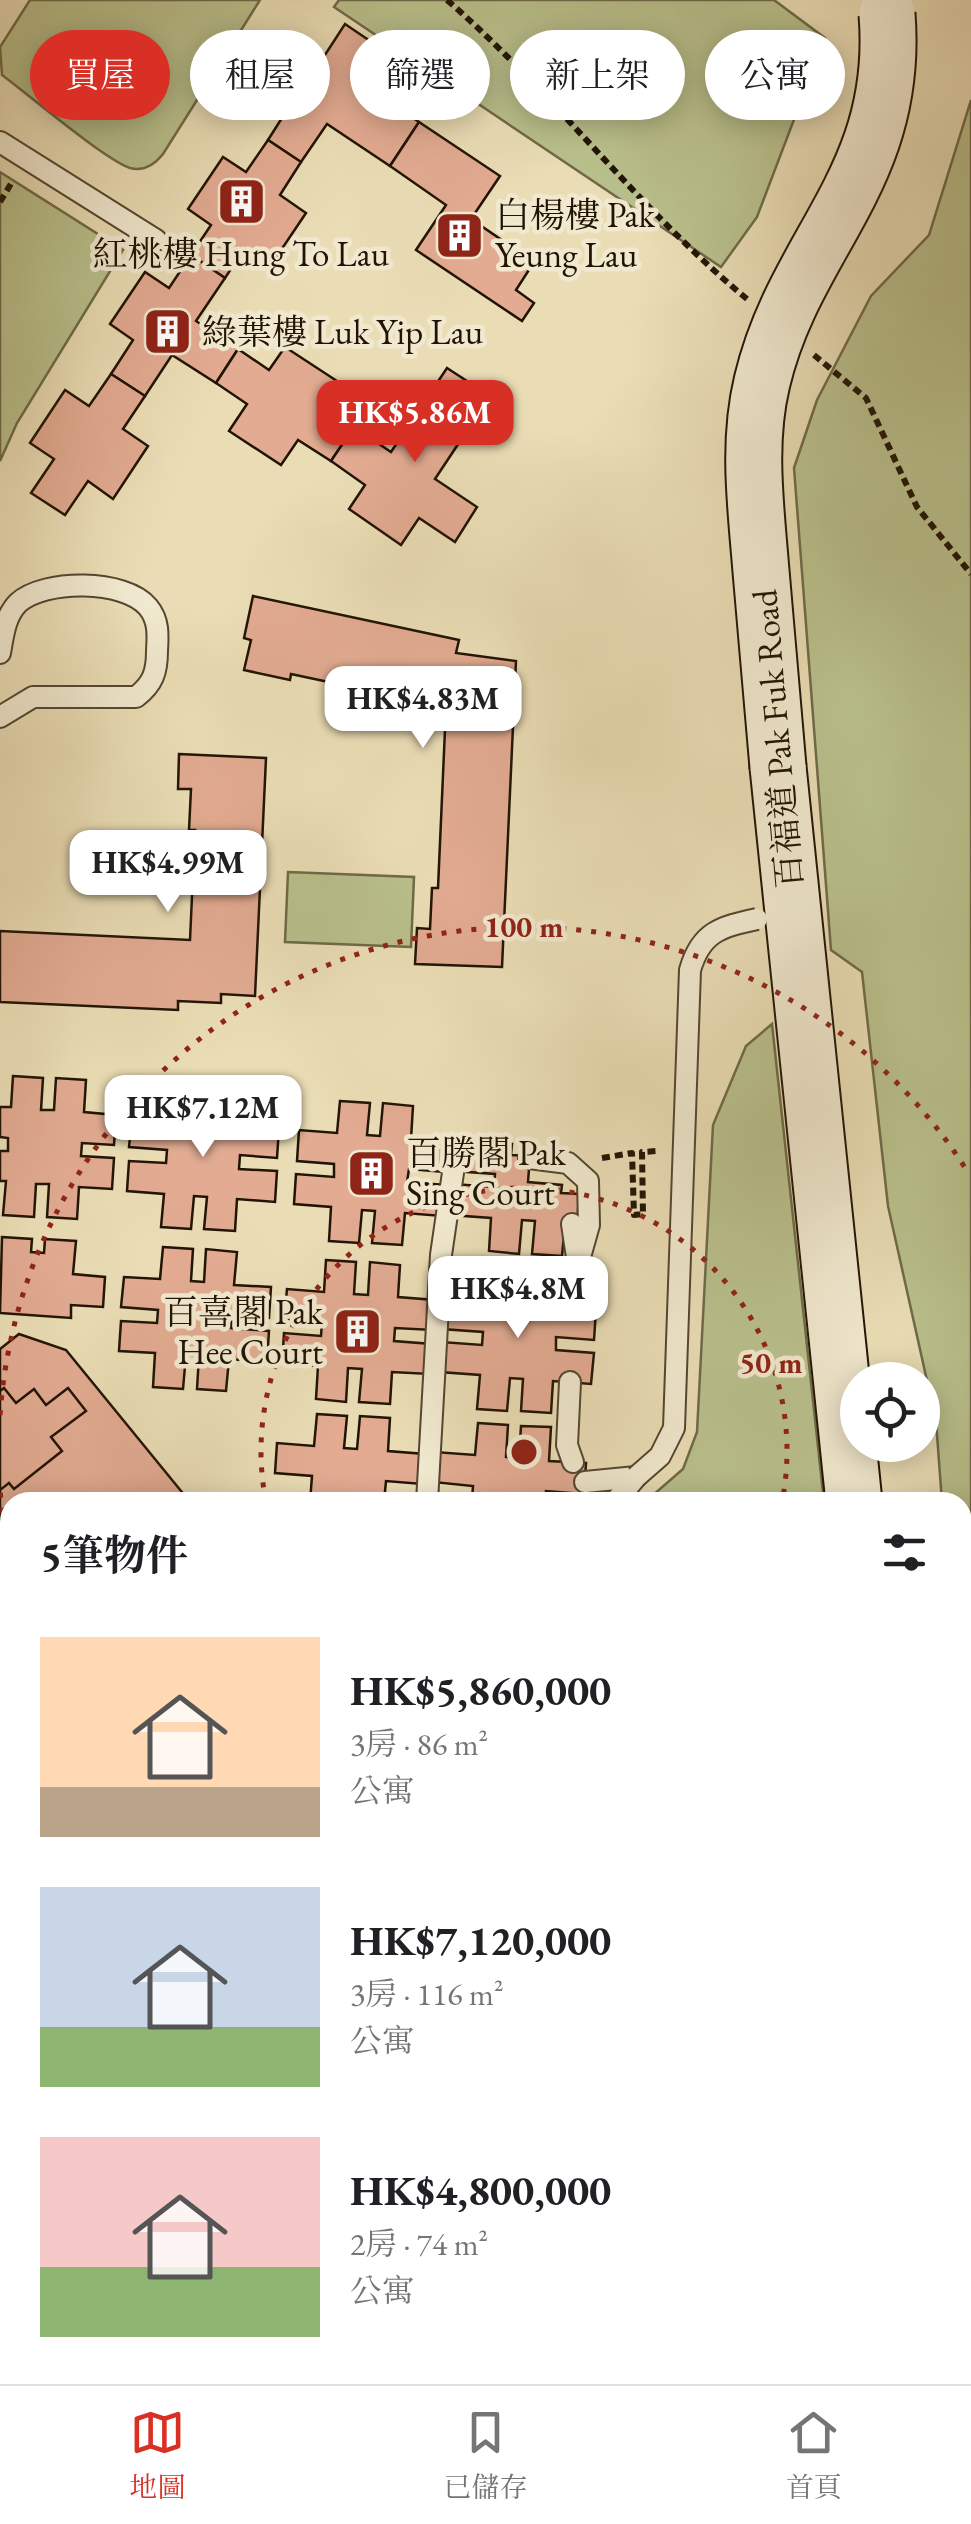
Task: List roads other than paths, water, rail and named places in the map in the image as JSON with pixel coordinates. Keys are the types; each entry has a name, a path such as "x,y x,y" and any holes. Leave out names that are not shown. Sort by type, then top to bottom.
{"street":[{"name":"百福道 Pak Fuk Road","path":"853,1492 775,917 778,767 755,498 757,408 778,332 852,194 876,134 888,76 886,7"}],"lane":[{"path":"0,142 156,240"},
{"path":"0,653 7,620 18,603 54,588 118,590 136,596 150,608 158,625 157,668 149,687 136,697 33,696 0,717"},
{"path":"623,1492 660,1456 674,1428 688,982 693,960 700,944 713,930 775,917"},
{"path":"529,1158 576,1167 588,1181 589,1225 578,1264"},
{"path":"428,1492 442,1255 455,1159"},
{"path":"442,1255 455,1215"},
{"path":"572,1224 578,1264 576,1308"},
{"path":"565,1456 570,1382"},
{"path":"584,1482 636,1477"}],"place":[{"name":"紅桃樓 Hung To Lau","path":"241,202"},
{"name":"白楊樓 Pak Yeung Lau","path":"460,235"},
{"name":"綠葉樓 Luk Yip Lau","path":"167,332"},
{"name":"百勝閣 Pak Sing Court","path":"371,1173"},
{"name":"百喜閣 Pak Hee Court","path":"358,1332"}]}
